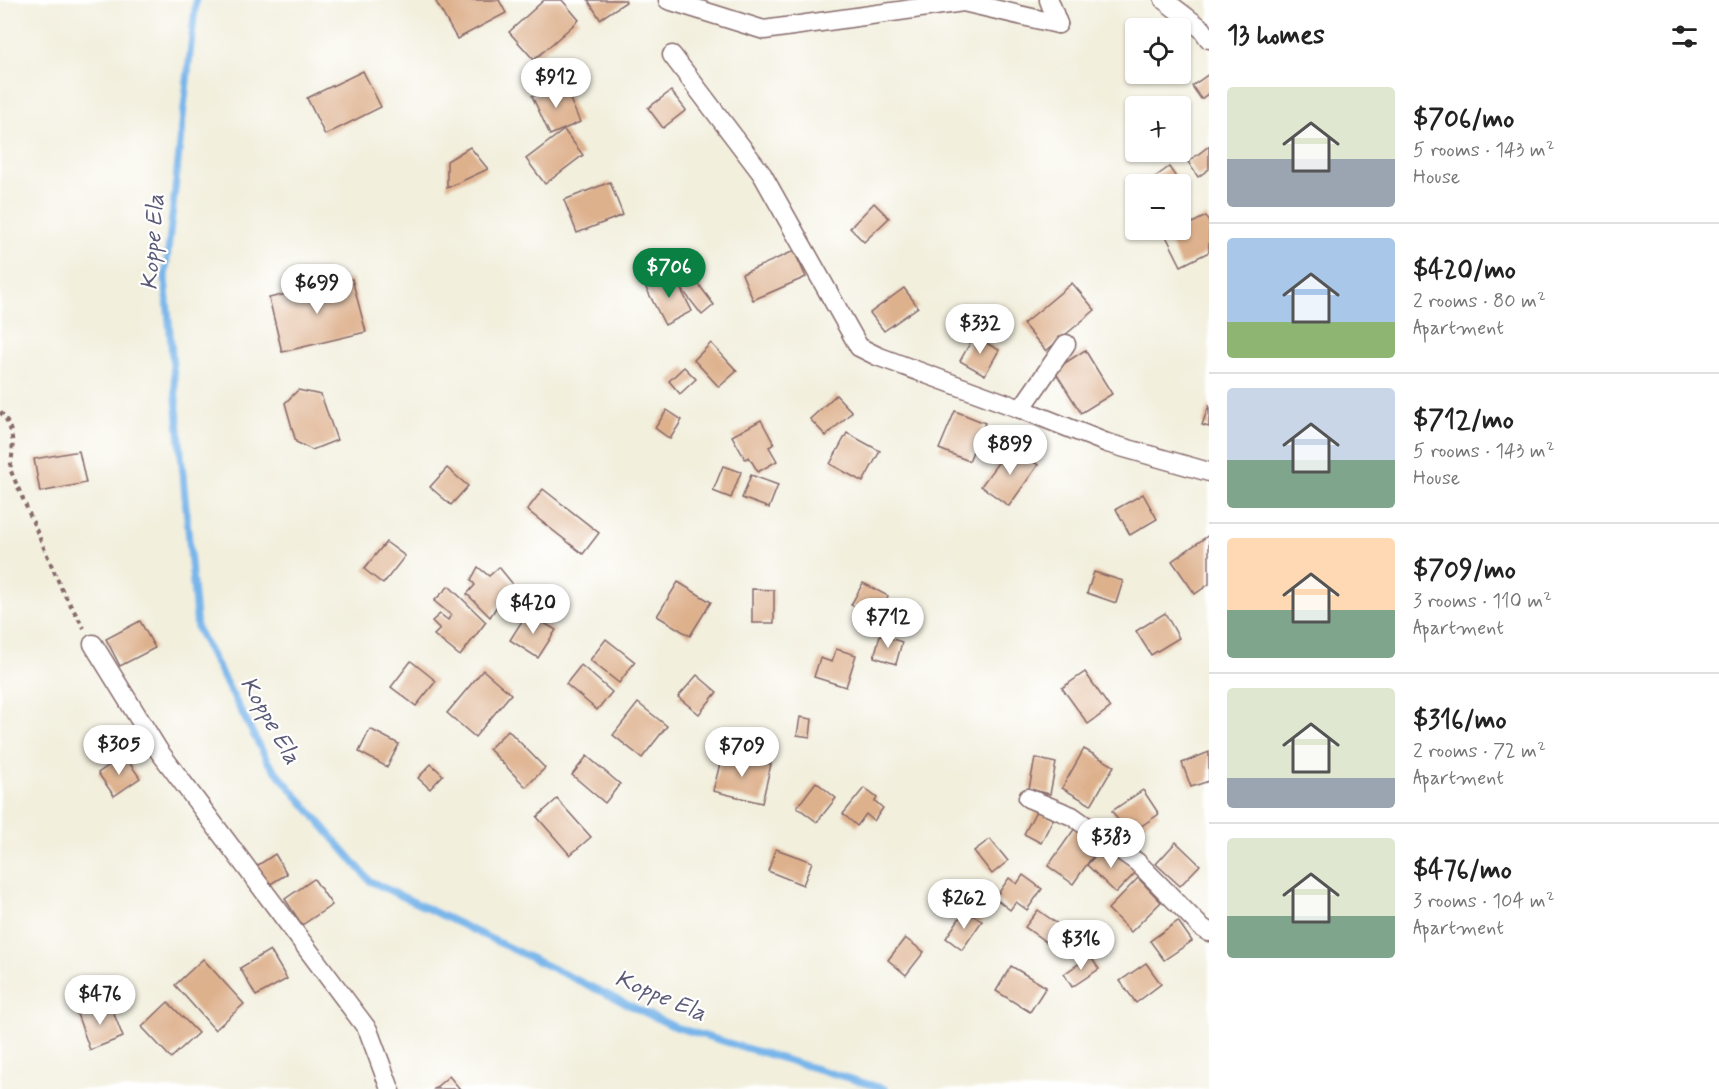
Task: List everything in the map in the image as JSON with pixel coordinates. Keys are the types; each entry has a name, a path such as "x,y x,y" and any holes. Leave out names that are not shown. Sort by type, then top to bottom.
{"street":[{"path":"668,0 764,30 963,2 1058,24 1049,0"},
{"path":"1164,0 1202,29 1209,39"},
{"path":"672,55 762,174 859,347 877,356 1107,443 1209,472"},
{"path":"1021,409 1066,344"},
{"path":"93,644 159,751 368,1030 390,1089"},
{"path":"1028,798 1072,816 1137,862 1201,927 1209,932"}],"path":[{"path":"0,412 6,417 14,448 10,469 63,592 93,644"}],"building":[{"path":"435,0 499,0 506,13 457,39"},
{"path":"544,0 562,0 579,20 534,60 509,32"},
{"path":"588,0 625,0 626,2 600,19"},
{"path":"363,71 381,107 325,135 307,98"},
{"path":"1209,74 1209,93 1201,99 1192,86"},
{"path":"563,83 580,122 550,135 532,96"},
{"path":"671,91 686,110 663,128 648,108"},
{"path":"564,130 583,155 545,184 526,159"},
{"path":"1209,146 1209,169 1198,177 1188,162 1191,162"},
{"path":"470,147 488,169 447,188 447,161"},
{"path":"1169,167 1174,174 1159,174"},
{"path":"610,182 623,215 577,233 564,200"},
{"path":"874,203 889,218 864,242 850,228"},
{"path":"1206,216 1209,223 1209,252 1181,266 1168,240 1191,240 1191,224"},
{"path":"794,251 806,277 753,300 742,274"},
{"path":"673,274 692,311 665,325 646,288"},
{"path":"694,278 714,305 702,315 681,288"},
{"path":"352,279 366,332 282,352 269,298"},
{"path":"1072,283 1095,310 1046,351 1023,324"},
{"path":"904,288 918,307 884,331 870,313"},
{"path":"974,336 999,350 985,375 960,361"},
{"path":"711,343 737,371 719,387 694,360"},
{"path":"1085,350 1112,394 1081,413 1054,370"},
{"path":"684,367 696,379 680,394 669,381"},
{"path":"298,390 321,395 337,440 312,450 296,442 285,403"},
{"path":"836,395 852,412 826,436 810,419"},
{"path":"1209,405 1209,427 1202,425"},
{"path":"667,410 682,420 670,439 655,428"},
{"path":"955,411 985,423 969,461 939,449"},
{"path":"761,420 774,444 769,447 777,461 758,472 749,457 745,459 732,436"},
{"path":"847,433 880,451 863,482 830,464"},
{"path":"1011,445 1038,465 1009,506 981,486"},
{"path":"79,451 86,483 40,492 34,459"},
{"path":"723,466 741,472 731,498 713,491"},
{"path":"447,468 468,486 451,505 430,487"},
{"path":"751,475 778,485 769,508 742,498"},
{"path":"543,489 599,533 583,554 527,510"},
{"path":"1143,494 1157,519 1130,535 1116,509"},
{"path":"1209,535 1209,584 1195,594 1172,561"},
{"path":"386,542 405,556 383,584 364,569"},
{"path":"478,567 489,576 499,567 512,583 490,617 467,594 475,585 471,580"},
{"path":"1094,572 1123,581 1116,603 1087,593"},
{"path":"678,582 711,602 690,636 657,616"},
{"path":"863,583 888,596 877,618 851,605"},
{"path":"449,586 486,622 460,656 434,635 440,629 432,621 440,614 448,620 451,615 434,601"},
{"path":"752,589 774,590 774,623 752,623"},
{"path":"527,613 556,630 538,658 510,640"},
{"path":"1165,613 1179,638 1151,655 1136,631"},
{"path":"140,621 155,648 120,666 106,639"},
{"path":"880,635 902,642 896,664 874,657"},
{"path":"606,639 635,662 619,683 590,660"},
{"path":"836,649 856,655 846,687 814,677 820,658 832,662"},
{"path":"411,661 436,681 416,706 391,687"},
{"path":"581,665 612,692 597,710 566,684"},
{"path":"483,670 511,694 475,737 447,713"},
{"path":"1085,672 1110,708 1088,724 1062,688"},
{"path":"697,675 717,692 699,714 678,697"},
{"path":"638,703 667,726 642,758 613,735"},
{"path":"800,717 812,719 810,737 797,735"},
{"path":"370,729 399,744 387,767 359,752"},
{"path":"508,730 545,768 526,787 489,749"},
{"path":"1084,749 1114,766 1091,805 1062,788"},
{"path":"723,752 771,764 762,803 713,791"},
{"path":"1209,752 1209,781 1191,787 1182,763"},
{"path":"124,755 140,778 114,796 98,773"},
{"path":"587,756 620,784 605,803 572,775"},
{"path":"1035,758 1056,763 1050,794 1029,789"},
{"path":"431,764 443,775 430,789 418,778"},
{"path":"816,782 836,798 817,822 797,807"},
{"path":"864,788 877,798 875,801 883,808 874,821 866,814 857,826 843,814"},
{"path":"1143,790 1159,814 1128,835 1112,811"},
{"path":"557,799 591,837 570,855 537,817"},
{"path":"1036,811 1053,819 1041,843 1024,834"},
{"path":"1075,828 1100,846 1073,884 1048,866"},
{"path":"990,839 1008,861 992,874 974,851"},
{"path":"1176,842 1200,865 1180,886 1156,864"},
{"path":"1106,844 1136,872 1116,893 1087,865"},
{"path":"776,849 812,862 803,885 768,871"},
{"path":"275,854 287,874 264,888 252,869"},
{"path":"1023,875 1042,889 1027,910 1016,902 1010,910 995,898 1009,878 1017,884"},
{"path":"1138,878 1161,902 1131,932 1108,909"},
{"path":"314,879 332,905 302,925 285,899"},
{"path":"965,910 982,921 962,950 946,938"},
{"path":"1038,910 1059,925 1046,942 1025,927"},
{"path":"1178,921 1192,941 1164,960 1150,941"},
{"path":"905,938 924,952 906,975 888,960"},
{"path":"270,950 287,979 256,996 240,968"},
{"path":"1090,956 1099,969 1072,987 1064,974"},
{"path":"203,959 244,1004 215,1030 175,985"},
{"path":"1146,963 1161,984 1136,1003 1120,981"},
{"path":"1011,966 1046,987 1030,1012 996,991"},
{"path":"109,1001 123,1037 90,1050 77,1014"},
{"path":"168,1002 198,1033 171,1058 142,1027"},
{"path":"449,1076 460,1089 434,1089"}],"waterway":[{"name":"Koppe Ela","path":"196,0 165,278 197,628 268,762 370,881 675,1027 885,1089"}]}
